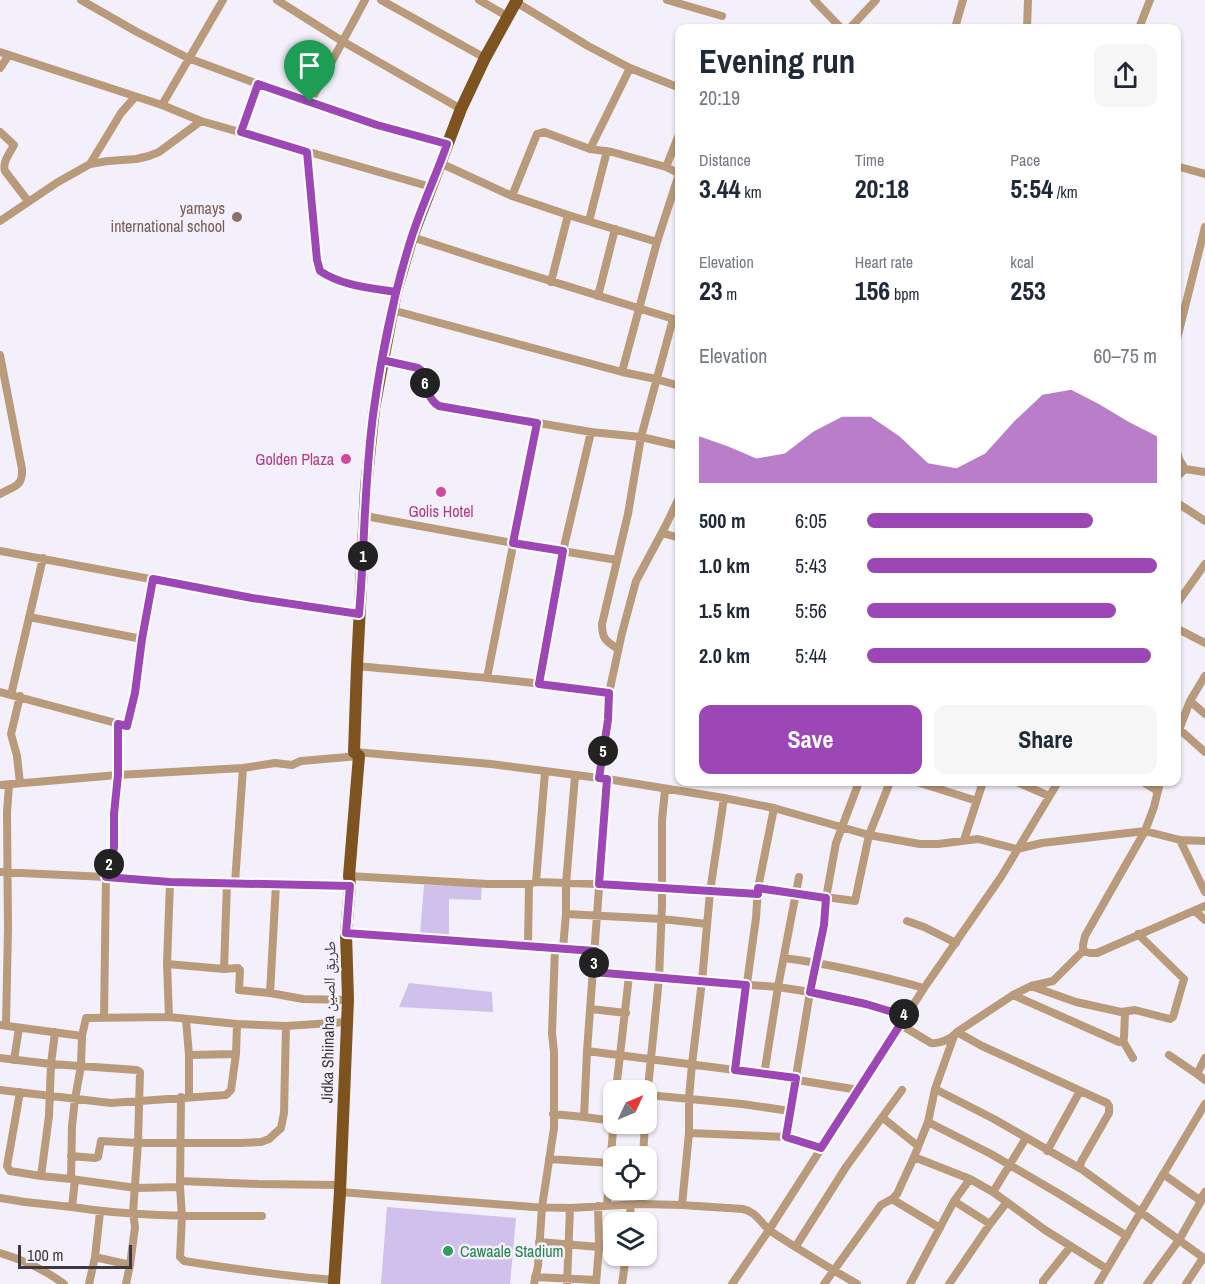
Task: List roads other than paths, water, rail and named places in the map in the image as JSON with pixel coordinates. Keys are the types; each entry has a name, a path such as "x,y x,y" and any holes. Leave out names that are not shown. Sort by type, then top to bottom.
{"main road":[{"name":"Jidka Shiinaha طريق الصين","path":"334,1282 348,1000 346,933 357,754 359,614 366,487 374,409 392,310 412,237 461,110 485,58 516,1"}],"street":[{"path":"162,105 223,0"},
{"path":"277,0 342,41 461,110"},
{"path":"310,102 365,0"},
{"path":"381,0 485,58"},
{"path":"478,0 507,16"},
{"path":"667,0 722,16"},
{"path":"814,0 837,24"},
{"path":"854,24 876,0"},
{"path":"956,24 963,0"},
{"path":"1027,24 1028,0"},
{"path":"1140,24 1149,0"},
{"path":"85,1 137,32 188,58 377,125 447,144"},
{"path":"516,1 630,68 675,86"},
{"path":"0,52 162,105 201,121 431,187"},
{"path":"0,68 9,55"},
{"path":"590,149 630,68"},
{"path":"241,132 258,84"},
{"path":"90,164 108,132 135,97"},
{"path":"2,216 90,164 136,159 159,152 201,121"},
{"path":"0,132 14,145 4,163 5,171 28,201"},
{"path":"512,196 537,134 544,132 590,149 607,151 666,167 675,172"},
{"path":"666,167 675,144"},
{"path":"589,221 607,151"},
{"path":"307,152 320,271 352,285 396,292"},
{"path":"440,163 512,196 657,242"},
{"path":"1181,167 1205,174"},
{"path":"622,372 657,242 675,186"},
{"path":"551,282 568,215"},
{"path":"1181,307 1205,227"},
{"path":"598,296 615,229"},
{"path":"412,237 675,320"},
{"path":"392,310 675,385"},
{"path":"618,649 608,643 602,634 602,624 628,514 641,437 656,380 675,323"},
{"path":"0,355 22,479 19,484 0,494"},
{"path":"382,360 421,370 430,397 439,406 591,432 641,437 675,445"},
{"path":"487,678 537,423"},
{"path":"539,684 563,551 591,432"},
{"path":"1181,462 1185,469"},
{"path":"1185,469 1205,472"},
{"path":"1181,473 1185,469"},
{"path":"1181,505 1205,520"},
{"path":"584,1116 609,693 636,581 675,506"},
{"path":"365,516 617,560"},
{"path":"662,533 675,537"},
{"path":"0,551 252,598 359,614"},
{"path":"20,783 17,756 11,734 29,617 43,558"},
{"path":"1181,598 1205,564"},
{"path":"0,692 127,726 135,693 153,579"},
{"path":"29,617 142,639"},
{"path":"1181,631 1205,644"},
{"path":"357,666 487,678 609,693"},
{"path":"1181,725 1190,701 1205,676"},
{"path":"1190,701 1205,714"},
{"path":"104,1018 106,877 114,848 118,724"},
{"path":"1181,735 1205,752"},
{"path":"82,1036 3,1025 3,873 7,812 4,785 118,775 243,768 275,763 292,765 301,760 357,754 491,764 724,798 774,808 869,835 920,844 944,844 978,839 1017,849 1042,843 1145,831 1180,840 1205,841"},
{"path":"224,969 243,768"},
{"path":"528,946 546,772"},
{"path":"575,776 566,884 566,914 559,948 552,1033 554,1052 553,1141 542,1207 535,1280 596,1282 603,1200"},
{"path":"786,1137 810,992 824,925 826,898 836,843 857,786"},
{"path":"3,873 231,884 349,881 599,884 710,892 796,893 854,901 869,835 888,786"},
{"path":"931,786 977,801"},
{"path":"964,840 982,786"},
{"path":"1026,786 1049,796"},
{"path":"732,1284 924,988 1001,877 1055,786"},
{"path":"901,1025 931,1043 936,1043 955,1034 1013,995 1031,986 1053,981 1083,951 1085,936 1145,831 1159,786"},
{"path":"649,1080 662,919 662,820 665,790"},
{"path":"682,1205 689,1133 692,1064 710,892 724,798"},
{"path":"735,1070 758,891 774,808"},
{"path":"1180,840 1205,892"},
{"path":"764,1075 799,877"},
{"path":"169,1017 167,964 170,882"},
{"path":"270,993 276,884"},
{"path":"1083,951 1098,953 1205,906"},
{"path":"1195,911 1205,920"},
{"path":"566,914 662,919 707,924"},
{"path":"908,921 956,943"},
{"path":"346,933 595,951"},
{"path":"1031,986 1076,1002 1125,1012 1135,1010 1170,1019 1173,1017 1184,979 1138,934"},
{"path":"784,958 817,962 924,988"},
{"path":"167,964 238,968 240,970 240,991 303,999 348,1000"},
{"path":"593,972 778,987 907,1014"},
{"path":"617,1080 629,975"},
{"path":"1013,995 1119,1042 1123,1041"},
{"path":"591,1009 626,1013"},
{"path":"1125,1012 1123,1041 1133,1058"},
{"path":"72,1207 71,1156 85,1018 169,1017 286,1026 347,1022"},
{"path":"186,1020 189,1055 180,1143 182,1216 179,1255 184,1261 334,1282"},
{"path":"0,1090 111,1103 226,1095 231,1090 237,1024"},
{"path":"71,1156 95,1158 98,1156 100,1141 240,1143 261,1142 269,1139 281,1128 285,1113 286,1026"},
{"path":"14,1060 19,1028"},
{"path":"41,1176 55,1032"},
{"path":"824,1284 881,1205 897,1194 928,1122 935,1089 955,1034"},
{"path":"955,1034 1107,1103 1110,1108 1109,1113 1081,1162 1081,1169"},
{"path":"587,1051 796,1078 859,1090"},
{"path":"189,1055 236,1054"},
{"path":"1169,1055 1205,1080"},
{"path":"0,1058 139,1070 138,1143 133,1213 135,1227 126,1284"},
{"path":"1197,1074 1205,1058"},
{"path":"935,1089 994,1119 1100,1181 1204,1259 1186,1284"},
{"path":"796,1246 846,1167 903,1090"},
{"path":"1047,1150 1080,1091"},
{"path":"20,1092 7,1166 10,1171 136,1188 180,1184 259,1184 542,1207 570,1208 641,1204 750,1211 757,1215 769,1230 857,1284"},
{"path":"657,1096 790,1111"},
{"path":"1100,1283 1204,1108"},
{"path":"553,1114 603,1119"},
{"path":"883,1118 918,1146"},
{"path":"928,1122 1011,1165 1127,1236"},
{"path":"689,1133 786,1137 821,1148"},
{"path":"993,1192 1026,1138"},
{"path":"914,1157 970,1179 993,1192 1030,1220 1107,1269"},
{"path":"549,1159 603,1163"},
{"path":"1147,1284 1179,1240 1203,1200 1163,1174"},
{"path":"910,1284 954,1201 970,1179"},
{"path":"0,1198 100,1212 182,1216 262,1216"},
{"path":"892,1199 940,1228"},
{"path":"641,1200 641,1204"},
{"path":"954,1201 990,1224"},
{"path":"949,1284 1007,1202"},
{"path":"630,1212 631,1205"},
{"path":"567,1281 570,1208"},
{"path":"89,1284 95,1257 100,1212"},
{"path":"539,1242 603,1248"},
{"path":"1043,1284 1071,1246"},
{"path":"0,1254 37,1266 64,1284"},
{"path":"95,1257 130,1265"},
{"path":"622,1284 625,1266"}],"place":[{"name":"yamays international school","path":"237,217"},
{"name":"Golden Plaza","path":"346,459"},
{"name":"Golis Hotel","path":"441,492"},
{"name":"Cawaale Stadium","path":"448,1251"}]}
